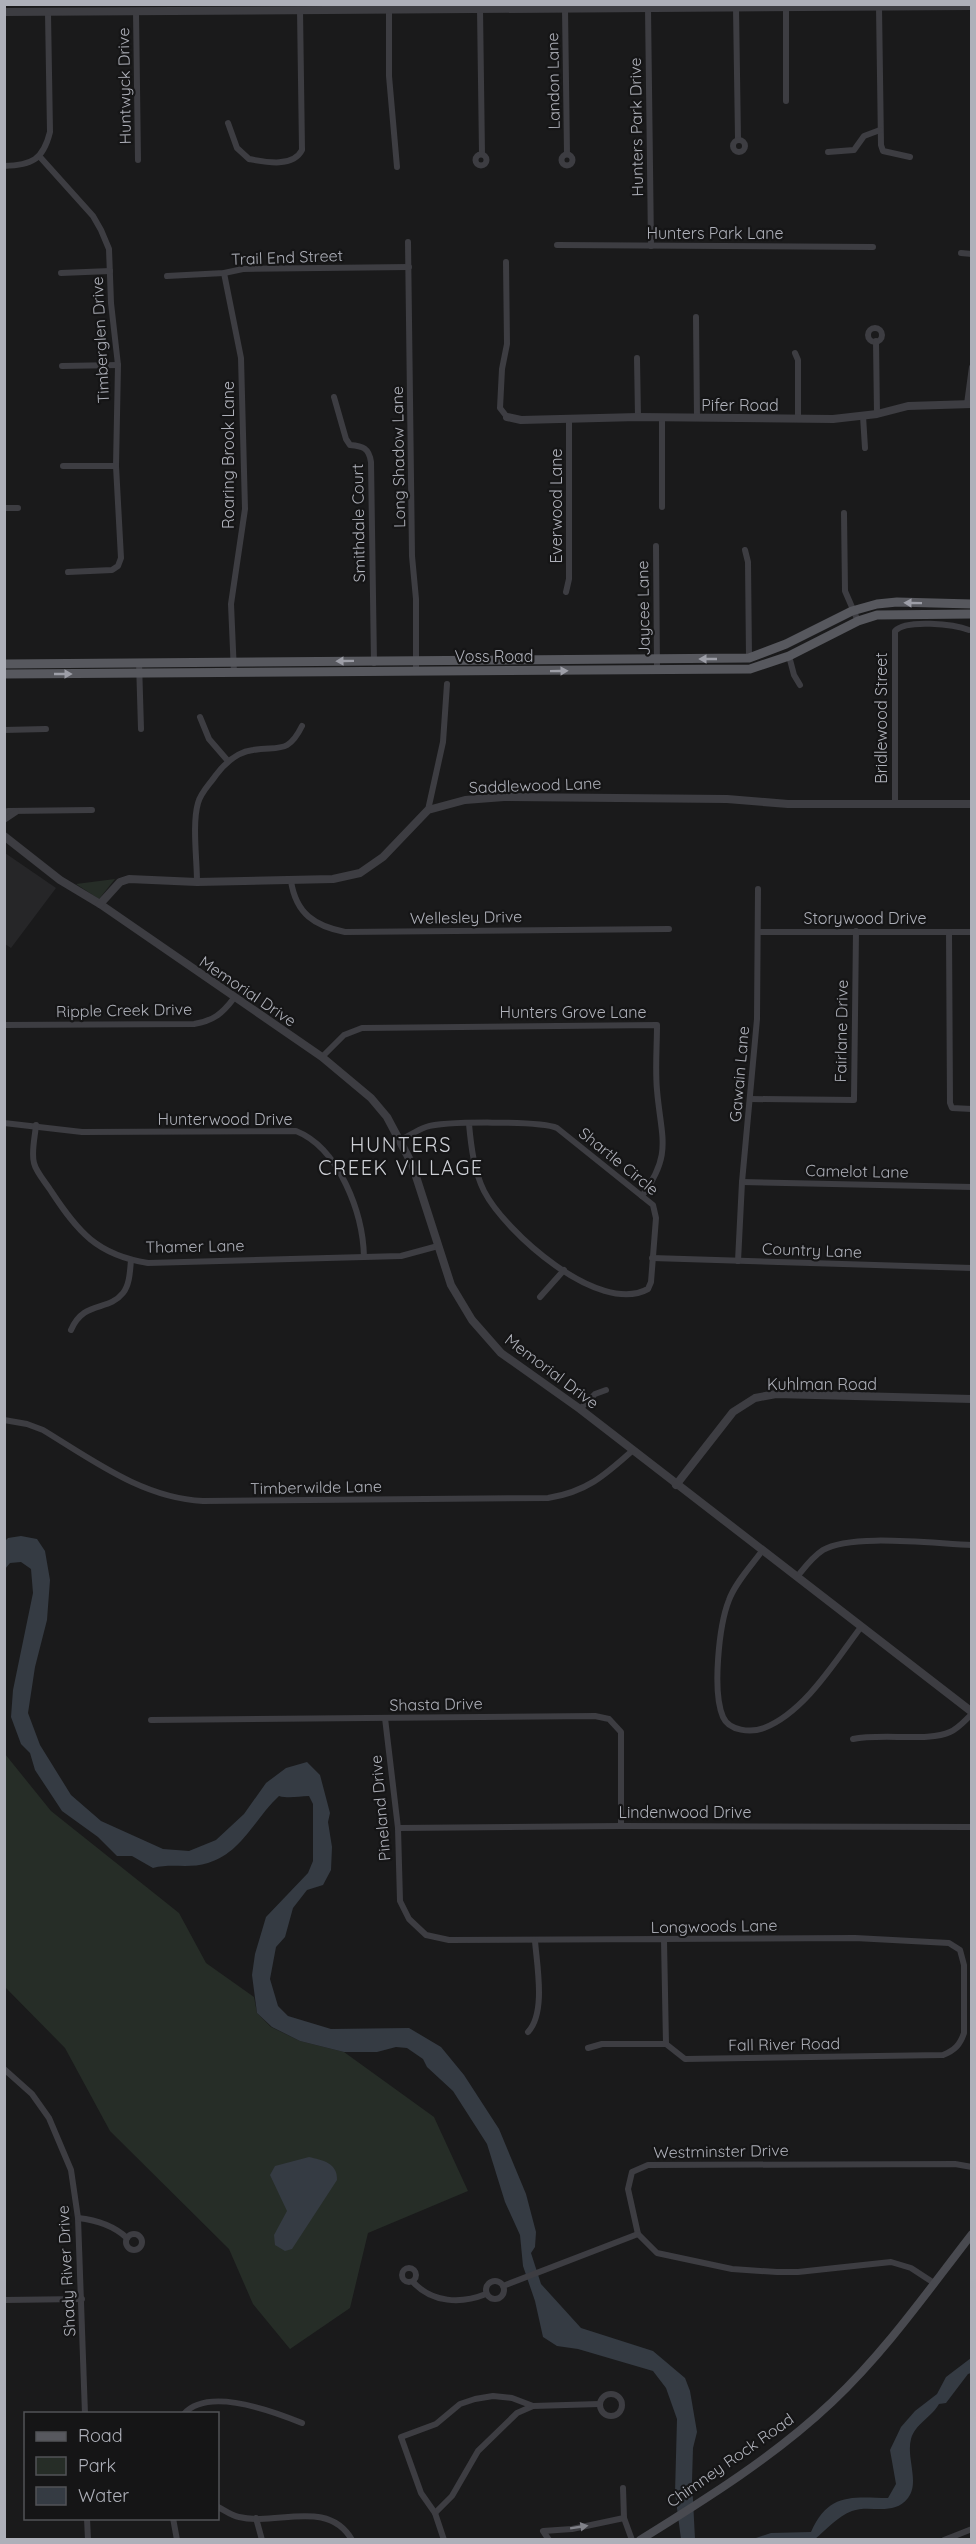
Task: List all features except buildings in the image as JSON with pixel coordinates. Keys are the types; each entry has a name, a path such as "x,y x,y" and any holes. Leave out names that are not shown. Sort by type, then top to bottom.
{"main road":[{"name":"Voss Road","path":"4,664 733,659 749,658 786,644 852,611 877,604 897,602 972,604"},
{"name":"Voss Road","path":"4,674 750,669 789,656 858,621 895,614 972,614"},
{"path":"591,659 591,670"},
{"path":"733,659 733,669"},
{"path":"514,660 514,671"},
{"path":"301,673 302,661"},
{"name":"Chimney Rock Road","path":"640,2540 778,2448 833,2401 889,2342 972,2234"}],"street":[{"path":"4,12 48,14 241,8 300,10 343,7 389,10 565,9 600,6 736,8 972,6"},
{"path":"786,7 786,101"},
{"path":"879,7 880,130 883,151 910,157"},
{"name":"Hunters Park Drive","path":"648,8 651,246"},
{"path":"736,8 738,140"},
{"path":"480,9 482,154"},
{"name":"Landon Lane","path":"565,9 567,154"},
{"path":"228,123 237,148 249,159 290,161 299,156 302,150 300,10"},
{"path":"389,10 389,76 397,167"},
{"name":"Huntwyck Drive","path":"136,12 138,160"},
{"path":"4,166 28,164 40,157 47,144 50,132 48,14"},
{"path":"828,152 854,150 864,136 880,130"},
{"name":"Timberglen Drive","path":"40,157 93,216 109,249 118,365 116,466 121,558 118,566 112,570 68,572"},
{"name":"Long Shadow Lane","path":"408,242 412,556 416,599 416,672"},
{"name":"Hunters Park Lane","path":"557,245 873,247"},
{"path":"961,253 972,254"},
{"path":"506,262 507,344 502,369 500,408 507,417"},
{"name":"Trail End Street","path":"167,276 224,273 243,269 409,267"},
{"path":"61,273 110,271"},
{"name":"Roaring Brook Lane","path":"224,273 241,358 245,508 231,604 234,673"},
{"path":"696,317 697,418"},
{"path":"876,341 877,414"},
{"path":"795,352 798,360 798,419"},
{"path":"637,358 638,417"},
{"path":"62,366 118,365"},
{"path":"969,404 972,367"},
{"name":"Smithdale Court","path":"334,397 346,439 350,445 367,449 371,462 374,672"},
{"name":"Pifer Road","path":"507,417 521,420 638,417 798,419 863,416 908,406 969,404"},
{"path":"863,416 865,448"},
{"path":"662,418 662,507"},
{"name":"Everwood Lane","path":"566,592 569,579 569,419"},
{"path":"63,466 116,466"},
{"path":"4,508 18,508"},
{"path":"844,513 845,591 858,621"},
{"name":"Jaycee Lane","path":"656,546 657,669"},
{"path":"745,549 748,562 749,658"},
{"name":"Bridlewood Street","path":"895,805 895,631 901,626 909,625 950,625 969,630"},
{"path":"789,656 794,675 800,685"},
{"path":"139,662 141,729"},
{"path":"100,904 120,882 129,879 197,882 291,881 333,879 360,873 383,857 428,810 443,742 447,684"},
{"path":"200,717 209,739 228,761"},
{"path":"197,882 198,804 201,795 228,761 236,755 251,750 287,747 295,740 302,726"},
{"path":"4,730 46,729"},
{"name":"Saddlewood Lane","path":"428,810 465,800 504,797 727,799 788,804 972,804"},
{"path":"4,813 8,811 92,810"},
{"path":"4,820 16,812"},
{"name":"Memorial Drive","path":"4,836 60,880 100,904 322,1057 371,1098 387,1117 412,1164 451,1285 472,1320 501,1353 580,1409 972,1713"},
{"name":"Wellesley Drive","path":"291,881 292,892 307,916 322,928 345,932 669,929"},
{"name":"Gawain Lane","path":"738,1261 742,1182 757,1019 758,889"},
{"name":"Fairlane Drive","path":"750,1099 854,1100 856,931"},
{"name":"Storywood Drive","path":"758,932 972,932"},
{"path":"949,932 950,1103 952,1108 972,1109"},
{"name":"Ripple Creek Drive","path":"4,1025 194,1024 208,1022 217,1017 234,998"},
{"name":"Hunters Grove Lane","path":"322,1057 344,1035 362,1028 657,1025 657,1089 664,1142 656,1176 642,1196"},
{"name":"Hunterwood Drive","path":"4,1123 82,1132 296,1131 318,1143 336,1166 360,1222 364,1257"},
{"name":"Shartle Circle","path":"401,1140 425,1127 468,1124 550,1125 557,1128 653,1205 656,1211 648,1289 632,1294 606,1293 594,1288 564,1270 500,1217 484,1190 478,1173 468,1124"},
{"name":"Thamer Lane","path":"36,1125 34,1164 75,1226 95,1245 111,1254 148,1263 401,1256 438,1246"},
{"name":"Camelot Lane","path":"742,1182 972,1187"},
{"name":"Country Lane","path":"652,1258 972,1268"},
{"path":"71,1330 81,1314 117,1298 124,1292 132,1260"},
{"path":"540,1297 564,1270"},
{"path":"580,1409 595,1394 606,1390"},
{"name":"Kuhlman Road","path":"676,1485 734,1412 755,1398 776,1394 972,1400"},
{"name":"Timberwilde Lane","path":"4,1420 27,1424 44,1431 141,1488 181,1500 548,1498 570,1494 589,1486 632,1451"},
{"path":"797,1577 810,1560 825,1549 853,1541 972,1545"},
{"path":"762,1551 730,1596 721,1622 719,1700 723,1719 733,1728 750,1731 764,1728 784,1716 819,1683 861,1627"},
{"path":"853,1739 865,1736 941,1736 956,1729 972,1713"},
{"name":"Shasta Drive","path":"151,1720 595,1716 609,1719 621,1732 623,1743 621,1826"},
{"name":"Pineland Drive","path":"385,1718 398,1828 400,1901 404,1911 416,1926"},
{"name":"Lindenwood Drive","path":"398,1828 972,1827"},
{"name":"Longwoods Lane","path":"416,1926 426,1935 449,1940 855,1938 949,1943 960,1950 968,1996"},
{"path":"588,2048 602,2044 666,2044 664,1940"},
{"path":"528,2032 535,2025 539,2007 535,1941"},
{"name":"Fall River Road","path":"666,2044 686,2060 943,2055 951,2052 961,2041 968,1996"},
{"name":"Shady River Drive","path":"4,2069 32,2094 55,2130 71,2170 78,2218 85,2412"},
{"name":"Westminster Drive","path":"638,2234 628,2189 629,2179 632,2172 648,2164 955,2164 972,2167"},
{"path":"78,2218 96,2220 128,2238"},
{"path":"486,2294 487,2285 492,2281 506,2285 638,2234 657,2253 732,2269 798,2272 891,2262 911,2268 934,2283"},
{"path":"413,2282 426,2293 443,2299 461,2300 486,2294 493,2299 498,2299 503,2295 506,2285"},
{"path":"4,2300 82,2299"},
{"path":"444,2540 435,2513 421,2493 401,2438 436,2424 460,2404 475,2399 493,2396 512,2398 533,2406 599,2404"},
{"path":"186,2412 189,2408 205,2403 225,2402 268,2409 302,2423"},
{"path":"435,2513 452,2496 478,2451 517,2414 533,2406"},
{"path":"623,2488 624,2518 632,2540"},
{"path":"219,2508 238,2517 333,2519 347,2531 352,2540"},
{"path":"256,2518 262,2540"},
{"path":"549,2540 543,2531 572,2529 624,2518"},
{"path":"87,2520 88,2540"},
{"path":"173,2520 177,2540"},
{"path":"944,2540 972,2529"}],"shaded area":[{"path":"5,853 56,888 11,948 5,944"}],"green space":[{"path":"115,879 99,899 76,884"},
{"path":"5,1754 51,1811 179,1913 206,1963 254,1997 257,2013 271,2027 300,2041 344,2052 434,2117 468,2191 368,2233 350,2308 290,2349 253,2304 229,2249 110,2131 65,2048 5,1987"}],"water":[{"path":"21,1536 37,1539 45,1551 50,1580 47,1620 35,1667 28,1713 40,1745 71,1795 101,1821 163,1849 189,1851 216,1840 244,1814 266,1783 286,1768 307,1762 320,1775 330,1813 328,1822 332,1847 331,1870 323,1885 307,1890 293,1908 285,1937 276,1947 270,1979 278,2006 288,2016 331,2029 409,2028 441,2047 464,2075 499,2129 526,2194 536,2232 535,2247 531,2253 541,2284 581,2328 653,2351 685,2378 690,2391 697,2432 693,2448 692,2481 695,2539 681,2539 675,2493 677,2419 666,2388 653,2371 578,2349 557,2346 543,2337 535,2301 523,2266 520,2235 505,2202 487,2144 453,2091 427,2067 423,2059 407,2048 396,2047 377,2052 344,2052 300,2041 272,2027 257,2013 252,1975 255,1954 266,1917 308,1873 313,1861 313,1804 309,1796 279,1796 230,1851 208,1863 194,1866 153,1868 132,1856 117,1856 98,1837 62,1811 35,1770 30,1753 21,1744 11,1717 13,1690 33,1593 31,1569 21,1562 10,1563 5,1569 5,1541 8,1538"},
{"path":"309,2157 332,2166 337,2174 337,2180 292,2249 285,2251 275,2245 274,2235 287,2211 270,2175 275,2166"},
{"path":"971,2358 971,2373 946,2403 939,2404 913,2434 910,2454 913,2485 908,2498 902,2504 888,2509 859,2509 847,2513 815,2539 753,2539 771,2533 811,2532 825,2510 842,2500 863,2497 888,2498 896,2484 890,2450 901,2427 915,2411 937,2394 946,2377"}],"district":[{"name":"HUNTERS CREEK VILLAGE","path":"401,1156"}]}
